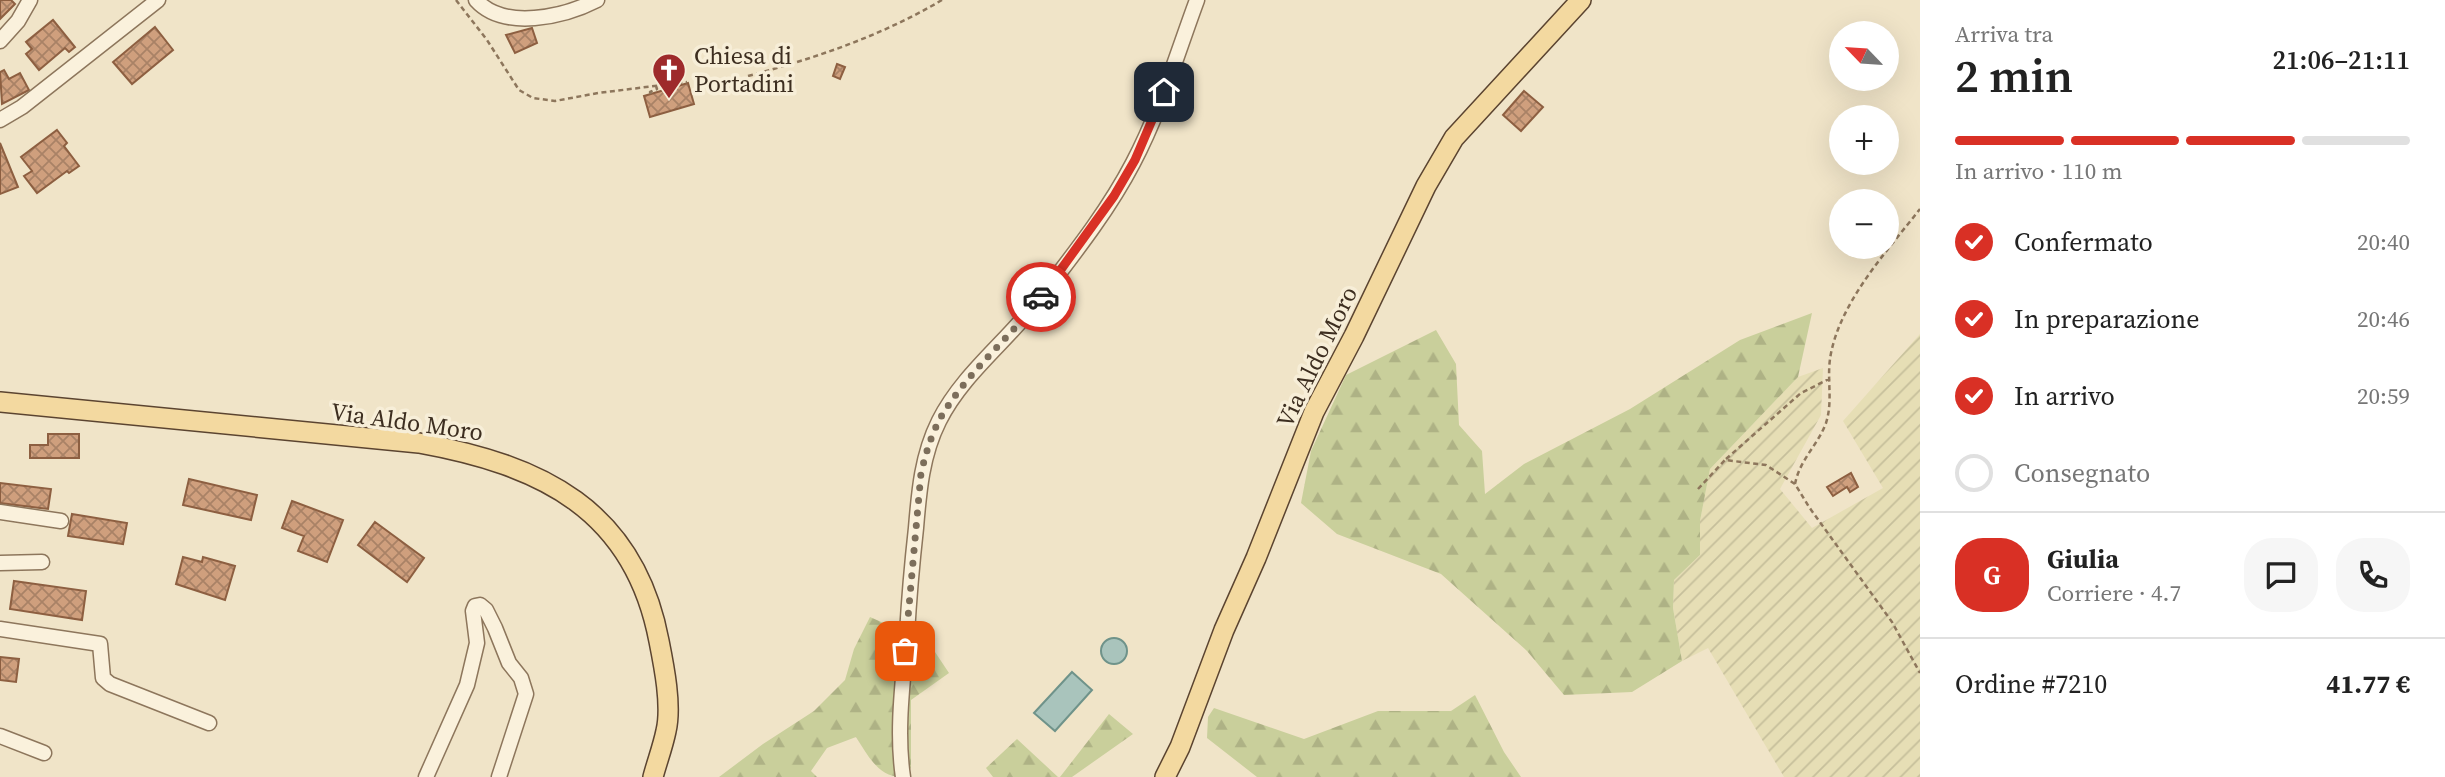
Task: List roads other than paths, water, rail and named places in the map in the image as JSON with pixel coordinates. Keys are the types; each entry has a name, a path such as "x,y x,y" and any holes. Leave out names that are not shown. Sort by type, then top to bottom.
{"main road":[{"name":"Via Aldo Moro","path":"1165,777 1180,747 1224,631 1261,547 1314,412 1426,186 1454,138 1581,0"},
{"name":"Via Aldo Moro","path":"0,402 419,443 467,452 513,466 559,489 592,513 617,539 637,574 655,617 666,675 667,728 653,777"}],"street":[{"path":"0,41 18,21 30,0"},
{"path":"0,120 22,107 158,0"},
{"path":"475,0 494,13 510,18 548,16 597,0"},
{"path":"903,777 902,703 911,573 921,473 928,444 940,418 955,396 992,352 1026,318 1114,196 1135,160 1164,92 1197,0"},
{"path":"0,512 61,521"},
{"path":"0,563 42,562"},
{"path":"426,777 467,685 477,643 473,611 475,606 486,610 505,655 521,678 526,694 499,777"},
{"path":"0,629 100,643 103,678 110,684 209,723"},
{"path":"0,736 44,754"}],"water":[{"path":"1114,638 1124,641 1127,651 1124,661 1114,664 1104,661 1101,651 1104,641"},
{"path":"1072,672 1092,690 1055,731 1034,713"}],"place":[{"name":"Chiesa di Portadini","path":"669,100"}]}
